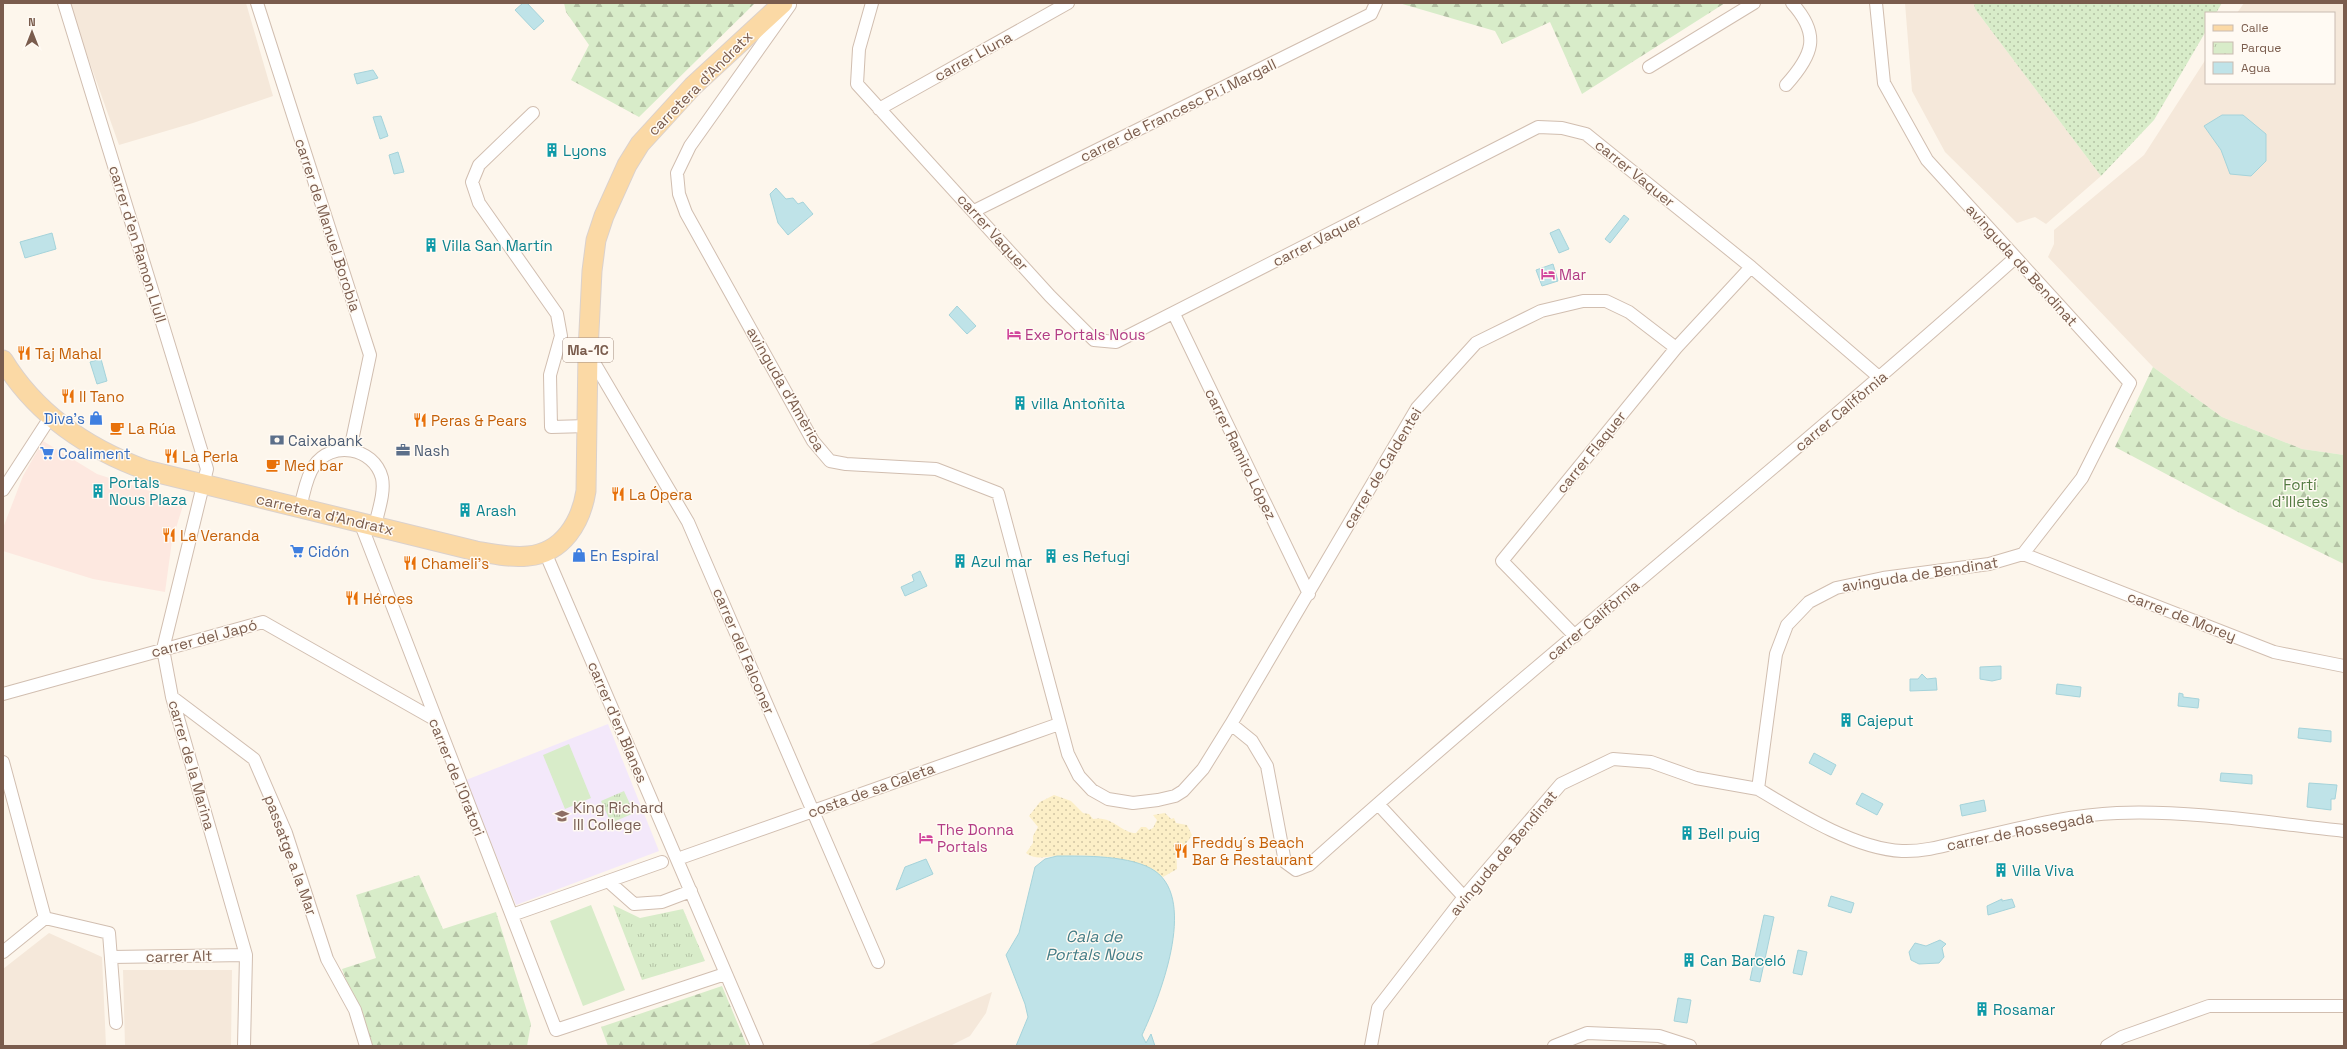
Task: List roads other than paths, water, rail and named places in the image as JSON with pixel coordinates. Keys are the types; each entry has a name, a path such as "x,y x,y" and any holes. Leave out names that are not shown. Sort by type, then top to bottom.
{"main road":[{"name":"carretera d'Andratx","path":"3,360 30,395 51,416 78,437 110,456 146,470 488,553 528,556 544,552 570,533 583,509 586,491 588,351 592,271 596,240 606,212 627,165 640,144 693,86 783,3"}],"street":[{"name":"carrer d'en Ramon Llull","path":"64,3 207,469 205,485"},
{"name":"carrer de Manuel Borobia","path":"258,3 370,355 350,450"},
{"name":"avinguda d'Amèrica","path":"792,3 690,146 677,173 679,194 686,213 813,441 830,461 846,464 936,469 998,493 1059,724"},
{"name":"carrer Vaquer","path":"872,3 859,49 857,84 974,210 1050,296 1094,340 1116,342 1174,314 1538,127 1562,128 1586,134 1751,266 1880,378"},
{"name":"carrer Lluna","path":"879,109 1068,3"},
{"name":"carrer de Francesc Pi i Margall","path":"974,210 1371,14 1376,3"},
{"path":"1649,66 1754,3"},
{"path":"1786,85 1804,64 1810,45 1809,26 1792,3"},
{"name":"avinguda de Bendinat","path":"1371,1046 1378,1008 1464,897 1561,784 1612,759 1651,762 1696,778 1758,789 1776,654 1787,625 1809,602 1836,588 1883,578 1989,564 2023,554 2082,478 2130,383 1927,160 1884,83 1876,3"},
{"path":"533,113 479,165 472,182 479,203 557,314 560,336 550,375 551,427 588,426"},
{"name":"carrer Califòrnia","path":"1231,724 1252,741 1267,766 1285,862 1296,870 1309,865 1378,804 1880,378 2015,258"},
{"name":"carrer Flaquer","path":"1575,636 1502,561 1676,348 1751,266"},
{"name":"carrer de Caldentei","path":"1059,724 1068,754 1079,776 1092,790 1108,799 1139,803 1175,796 1183,791 1203,769 1309,594 1359,504 1417,408 1476,343 1541,311 1583,301 1606,300 1629,312 1676,348"},
{"name":"carrer Ramiro López","path":"1174,314 1309,594"},
{"name":"carrer del Falconer","path":"588,351 688,522 878,962"},
{"path":"3,490 51,416"},
{"path":"300,507 310,473 318,460 332,452 350,450 359,452 373,461 382,477 382,494 367,524"},
{"name":"carrer de la Marina","path":"205,485 164,649 172,697 246,955 244,1046"},
{"name":"carrer de l'Oratori","path":"367,524 434,719 556,1030 725,974"},
{"name":"carrer d'en Blanes","path":"544,552 757,1046"},
{"name":"carrer de Morey","path":"2023,554 2274,652 2344,666"},
{"name":"carrer del Japó","path":"3,694 263,622 434,719"},
{"name":"passatge a la Mar","path":"172,697 254,759 286,833 328,959 355,1010 366,1046"},
{"name":"costa de sa Caleta","path":"682,856 1059,724"},
{"path":"3,762 46,918"},
{"name":"carrer de Rossegada","path":"1758,789 1799,813 1867,845 1902,851 1928,849 2059,820 2117,813 2211,816 2344,831"},
{"path":"1378,804 1464,897"},
{"path":"512,915 662,862"},
{"path":"608,881 634,904 662,902 691,891"},
{"path":"3,952 46,918"},
{"path":"46,918 109,932 116,1023"},
{"name":"carrer Alt","path":"111,957 246,955"},
{"path":"2107,1046 2122,1037 2209,1006 2344,1006"},
{"path":"1554,1046 1587,1033 1659,1036 1690,1046"}],"water":[{"path":"523,3 527,3 544,21 534,30 515,10"},
{"path":"373,70 378,78 357,84 354,74"},
{"path":"2222,115 2243,115 2266,134 2266,161 2251,176 2230,174 2221,150 2204,126"},
{"path":"381,116 388,136 380,139 373,117"},
{"path":"398,152 404,172 394,174 389,155"},
{"path":"776,188 786,199 793,198 798,204 803,202 813,214 788,235 778,223 770,194"},
{"path":"1624,215 1629,219 1610,243 1605,239"},
{"path":"1559,229 1569,249 1559,253 1550,233"},
{"path":"52,233 56,249 25,258 20,242"},
{"path":"1553,264 1558,281 1542,286 1536,270"},
{"path":"957,306 976,326 967,334 949,315"},
{"path":"101,359 107,381 97,384 90,362"},
{"path":"920,571 927,586 905,596 901,587 914,581 912,575"},
{"path":"2001,666 2001,679 1992,681 1980,679 1980,667"},
{"path":"1922,674 1927,679 1936,678 1937,690 1910,691 1910,679 1918,679"},
{"path":"2057,684 2081,687 2080,697 2056,694"},
{"path":"2179,693 2183,694 2183,697 2199,699 2198,708 2178,706"},
{"path":"2299,728 2331,731 2331,742 2298,738"},
{"path":"1814,753 1836,765 1831,775 1809,763"},
{"path":"2221,773 2252,775 2252,784 2220,781"},
{"path":"2309,783 2337,785 2335,799 2331,799 2331,810 2307,807"},
{"path":"1862,793 1883,804 1877,815 1856,804"},
{"path":"1984,800 1986,811 1962,816 1960,805"},
{"name":"Cala de Portals Nous","path":"1057,856 1121,859 1134,862 1155,871 1167,885 1174,904 1174,927 1171,951 1165,975 1142,1035 1146,1043 1151,1034 1155,1046 1016,1046 1028,1017 1025,1004 1006,955 1019,933 1035,867 1045,859"},
{"path":"926,859 933,874 896,890 905,867"},
{"path":"1831,896 1854,903 1851,913 1828,906"},
{"path":"2002,899 2002,901 2012,899 2015,907 1988,915 1987,906"},
{"path":"1764,915 1774,917 1760,982 1750,980"},
{"path":"1940,940 1946,944 1942,948 1944,957 1939,963 1919,964 1911,960 1909,952 1915,943 1926,946"},
{"path":"1798,950 1807,952 1802,975 1793,973"},
{"path":"1678,998 1691,1000 1687,1023 1674,1021"}],"place":[{"name":"Lyons","path":"552,150"},
{"name":"Villa San Martín","path":"431,245"},
{"name":"Mar","path":"1548,274"},
{"name":"Exe Portals Nous","path":"1014,334"},
{"name":"Taj Mahal","path":"24,353"},
{"name":"Il Tano","path":"68,396"},
{"name":"villa Antoñita","path":"1020,403"},
{"name":"Diva's","path":"96,418"},
{"name":"Peras & Pears","path":"420,420"},
{"name":"La Rúa","path":"117,428"},
{"name":"Caixabank","path":"277,440"},
{"name":"Nash","path":"403,450"},
{"name":"Coaliment","path":"47,453"},
{"name":"La Perla","path":"171,456"},
{"name":"Med bar","path":"273,465"},
{"name":"Portals Nous Plaza","path":"98,491"},
{"name":"La Ópera","path":"618,494"},
{"name":"Arash","path":"465,510"},
{"name":"La Veranda","path":"169,535"},
{"name":"Cidón","path":"297,551"},
{"name":"En Espiral","path":"579,555"},
{"name":"es Refugi","path":"1051,556"},
{"name":"Azul mar","path":"960,561"},
{"name":"Chameli's","path":"410,563"},
{"name":"Héroes","path":"352,598"},
{"name":"Cajeput","path":"1846,720"},
{"name":"King Richard III College","path":"562,816"},
{"name":"Bell puig","path":"1687,833"},
{"name":"The Donna Portals","path":"926,838"},
{"name":"Freddy´s Beach Bar & Restaurant","path":"1181,851"},
{"name":"Villa Viva","path":"2001,870"},
{"name":"Can Barceló","path":"1689,960"},
{"name":"Rosamar","path":"1982,1009"}],"park label":[{"name":"Fortí d'Illetes","path":"2300,492"}]}
